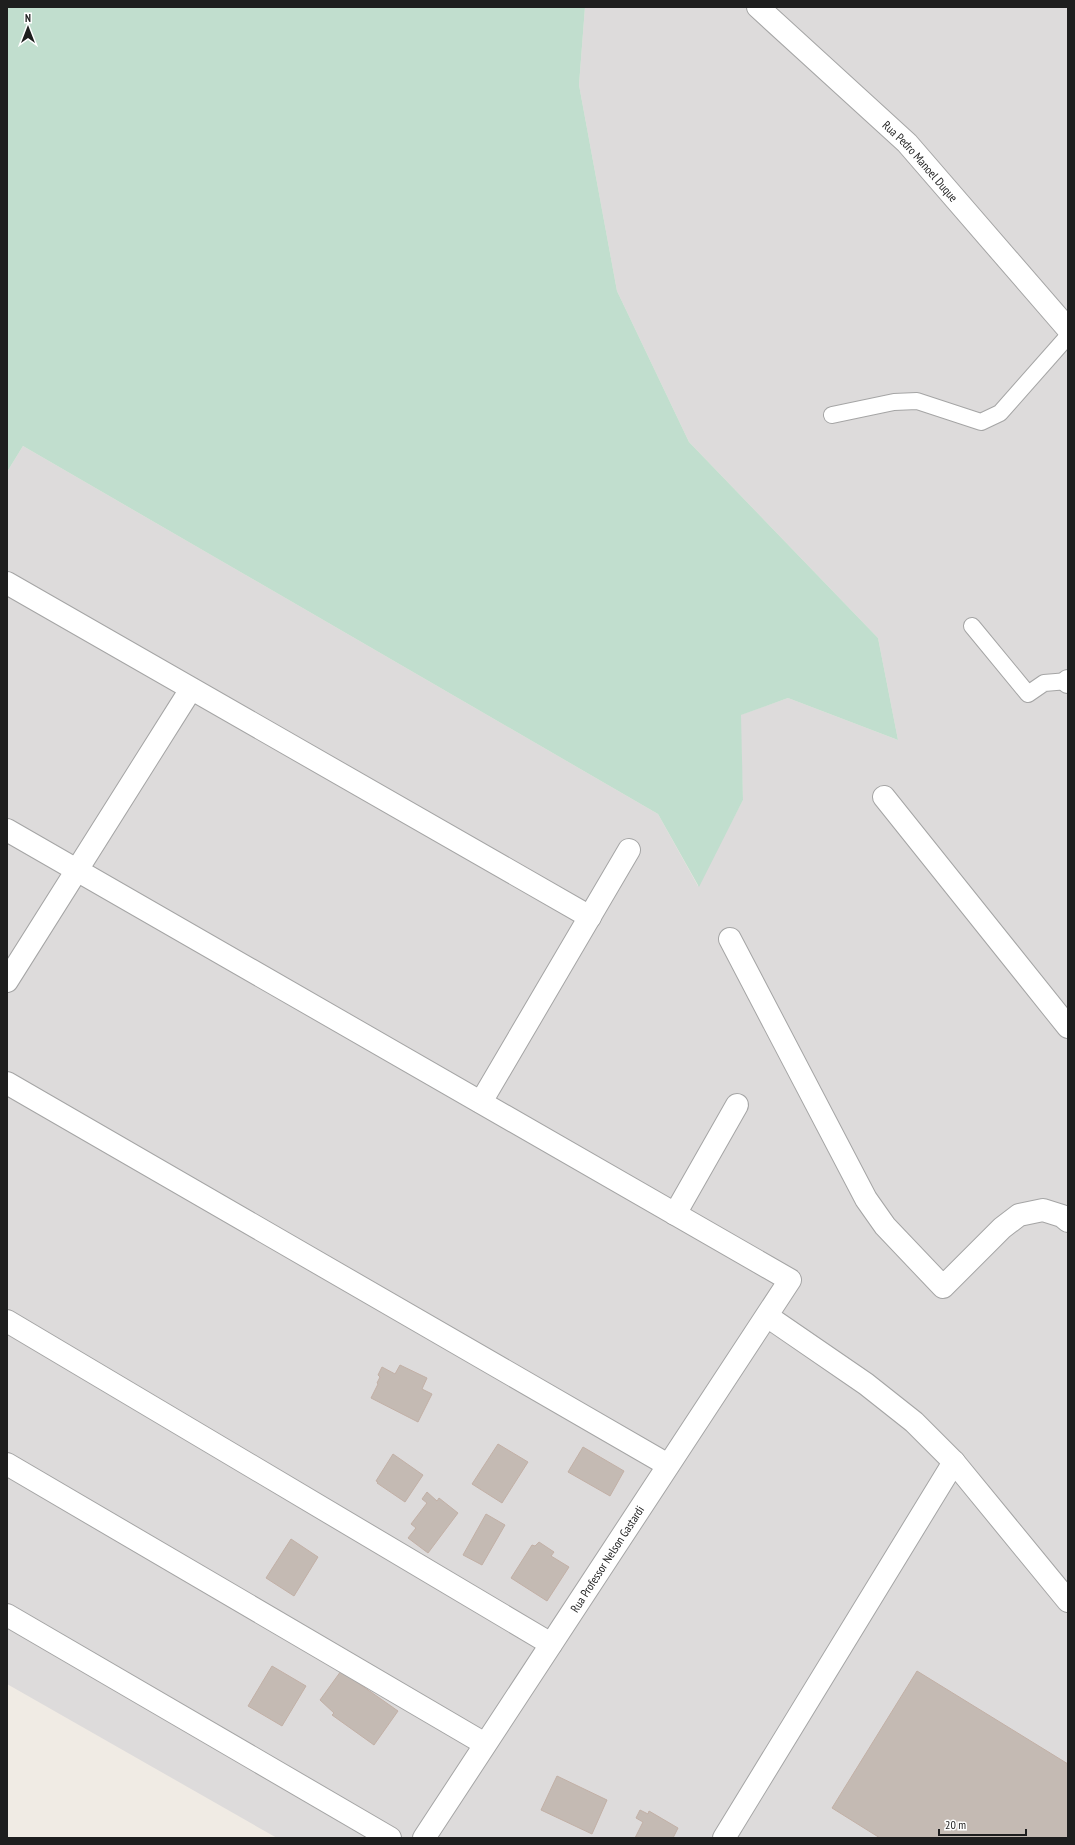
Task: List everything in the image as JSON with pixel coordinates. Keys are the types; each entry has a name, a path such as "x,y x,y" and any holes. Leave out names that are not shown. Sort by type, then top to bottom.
{"street":[{"name":"Rua Pedro Manoel Duque","path":"758,7 907,143 1068,329"},
{"path":"7,583 191,690 590,917"},
{"path":"7,981 191,690"},
{"path":"884,797 1068,1026"},
{"path":"7,830 78,869 675,1214 737,1105"},
{"path":"481,1102 629,850"},
{"path":"730,939 866,1199 885,1226 943,1287 1002,1228 1019,1215 1043,1210 1062,1216 1068,1222"},
{"path":"7,1083 668,1465"},
{"name":"Rua Professor Nelson Gastardi","path":"424,1838 790,1280 675,1214"},
{"path":"766,1316 872,1389 914,1422 954,1462 1068,1601"},
{"path":"7,1321 551,1644"},
{"path":"724,1838 954,1462"},
{"path":"7,1464 485,1744"},
{"path":"7,1615 390,1838"}],"lane":[{"path":"832,415 894,402 917,401 982,422 1000,413 1068,336"},
{"path":"972,626 1028,694 1044,683 1068,681"}],"shaded area":[{"path":"585,7 1068,7 1068,1838 277,1838 7,1684 7,472 23,446 658,814 698,886 743,800 740,715 788,698 898,740 878,638 689,442 617,291 579,85"}],"green space":[{"path":"7,7 585,7 579,85 617,291 689,442 878,638 898,740 788,698 741,715 743,800 699,887 658,814 23,446 7,472"}],"building":[{"path":"400,1365 427,1378 422,1389 432,1394 418,1422 371,1398 378,1384 377,1383 380,1377 378,1375 382,1367 395,1374"},
{"path":"498,1444 528,1462 502,1503 472,1484"},
{"path":"583,1447 624,1471 610,1496 568,1472"},
{"path":"393,1454 423,1475 405,1502 376,1481"},
{"path":"427,1492 437,1501 439,1498 458,1513 428,1553 408,1538 416,1528 411,1524 427,1503 422,1499"},
{"path":"486,1514 505,1525 482,1565 463,1555"},
{"path":"291,1539 318,1557 294,1596 266,1578"},
{"path":"539,1542 554,1552 551,1556 569,1567 547,1601 511,1578 532,1545 535,1546"},
{"path":"272,1666 306,1686 282,1726 248,1706"},
{"path":"341,1671 398,1711 374,1745 332,1715 334,1713 320,1700"},
{"path":"917,1671 1068,1764 1068,1838 880,1838 832,1808"},
{"path":"557,1776 607,1800 592,1834 541,1810"},
{"path":"640,1810 648,1814 649,1811 678,1828 673,1838 635,1838 643,1822 636,1818"}]}
